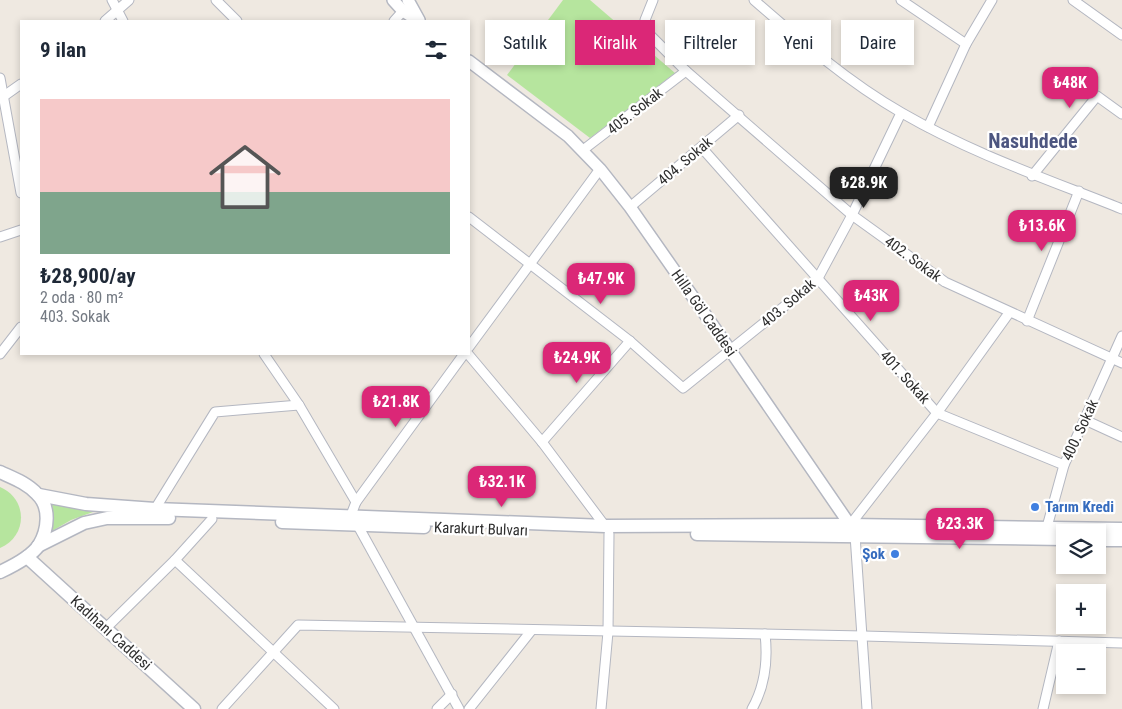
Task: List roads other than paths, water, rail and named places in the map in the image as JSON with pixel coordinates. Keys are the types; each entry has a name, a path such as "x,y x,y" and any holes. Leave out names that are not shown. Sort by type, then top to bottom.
{"main road":[{"path":"0,472 27,485 39,495 46,510 47,520 38,546 27,556 0,572"},
{"name":"Karakurt Bulvarı","path":"39,495 86,504 155,509 607,530 852,530"},
{"name":"Karakurt Bulvarı","path":"38,546 84,523 107,518 354,519"},
{"path":"852,530 1047,527 1122,529"},
{"path":"852,530 1056,539"},
{"path":"1106,540 1122,540"},
{"name":"Kadıhanı Caddesi","path":"27,556 194,709"}],"street":[{"path":"112,0 122,20"},
{"path":"106,20 118,12 129,0"},
{"path":"216,0 236,20"},
{"path":"393,0 405,6 419,20"},
{"name":"402. Sokak","path":"653,0 645,20 646,31 686,71 852,215 946,282 1009,313 1122,363"},
{"path":"754,0 821,59 901,113 1032,176 1079,191 1122,209"},
{"path":"901,0 966,44"},
{"path":"928,127 966,44 992,0"},
{"path":"1072,0 1122,35"},
{"path":"395,20 405,6"},
{"name":"Hılla Göl Caddesi","path":"470,66 553,124 583,150 600,170 630,207 852,530"},
{"name":"405. Sokak","path":"583,150 686,71"},
{"path":"0,78 4,96 4,118 20,189"},
{"path":"4,96 20,85"},
{"path":"1032,176 1097,96 1122,114"},
{"name":"403. Sokak","path":"630,342 682,388 817,280 852,215 901,113"},
{"name":"404. Sokak","path":"630,207 739,115"},
{"name":"401. Sokak","path":"702,148 817,280 937,413 1064,466"},
{"path":"470,346 600,170"},
{"path":"1027,321 1079,191"},
{"path":"470,218 630,342 542,442"},
{"path":"0,238 20,230"},
{"path":"867,709 864,636 852,530 1009,313"},
{"path":"0,354 20,328"},
{"name":"400. Sokak","path":"1047,527 1064,466 1122,336"},
{"path":"266,355 299,405 356,502"},
{"path":"459,709 354,519 356,502 463,355"},
{"path":"469,355 542,442 607,530 608,632 601,709"},
{"path":"155,509 215,412 299,405"},
{"path":"1085,420 1122,437"},
{"path":"106,628 175,560 212,519"},
{"path":"175,560 334,709"},
{"path":"222,709 298,626 864,636 1122,643"},
{"path":"469,709 531,631"},
{"path":"752,709 763,679 767,657 765,634"},
{"path":"1044,709 1058,642"},
{"path":"437,709 452,694"}],"place":[{"name":"Tarım Kredi","path":"1035,507"},
{"name":"Şok","path":"895,554"}],"district":[{"name":"Nasuhdede","path":"1033,141"}]}
